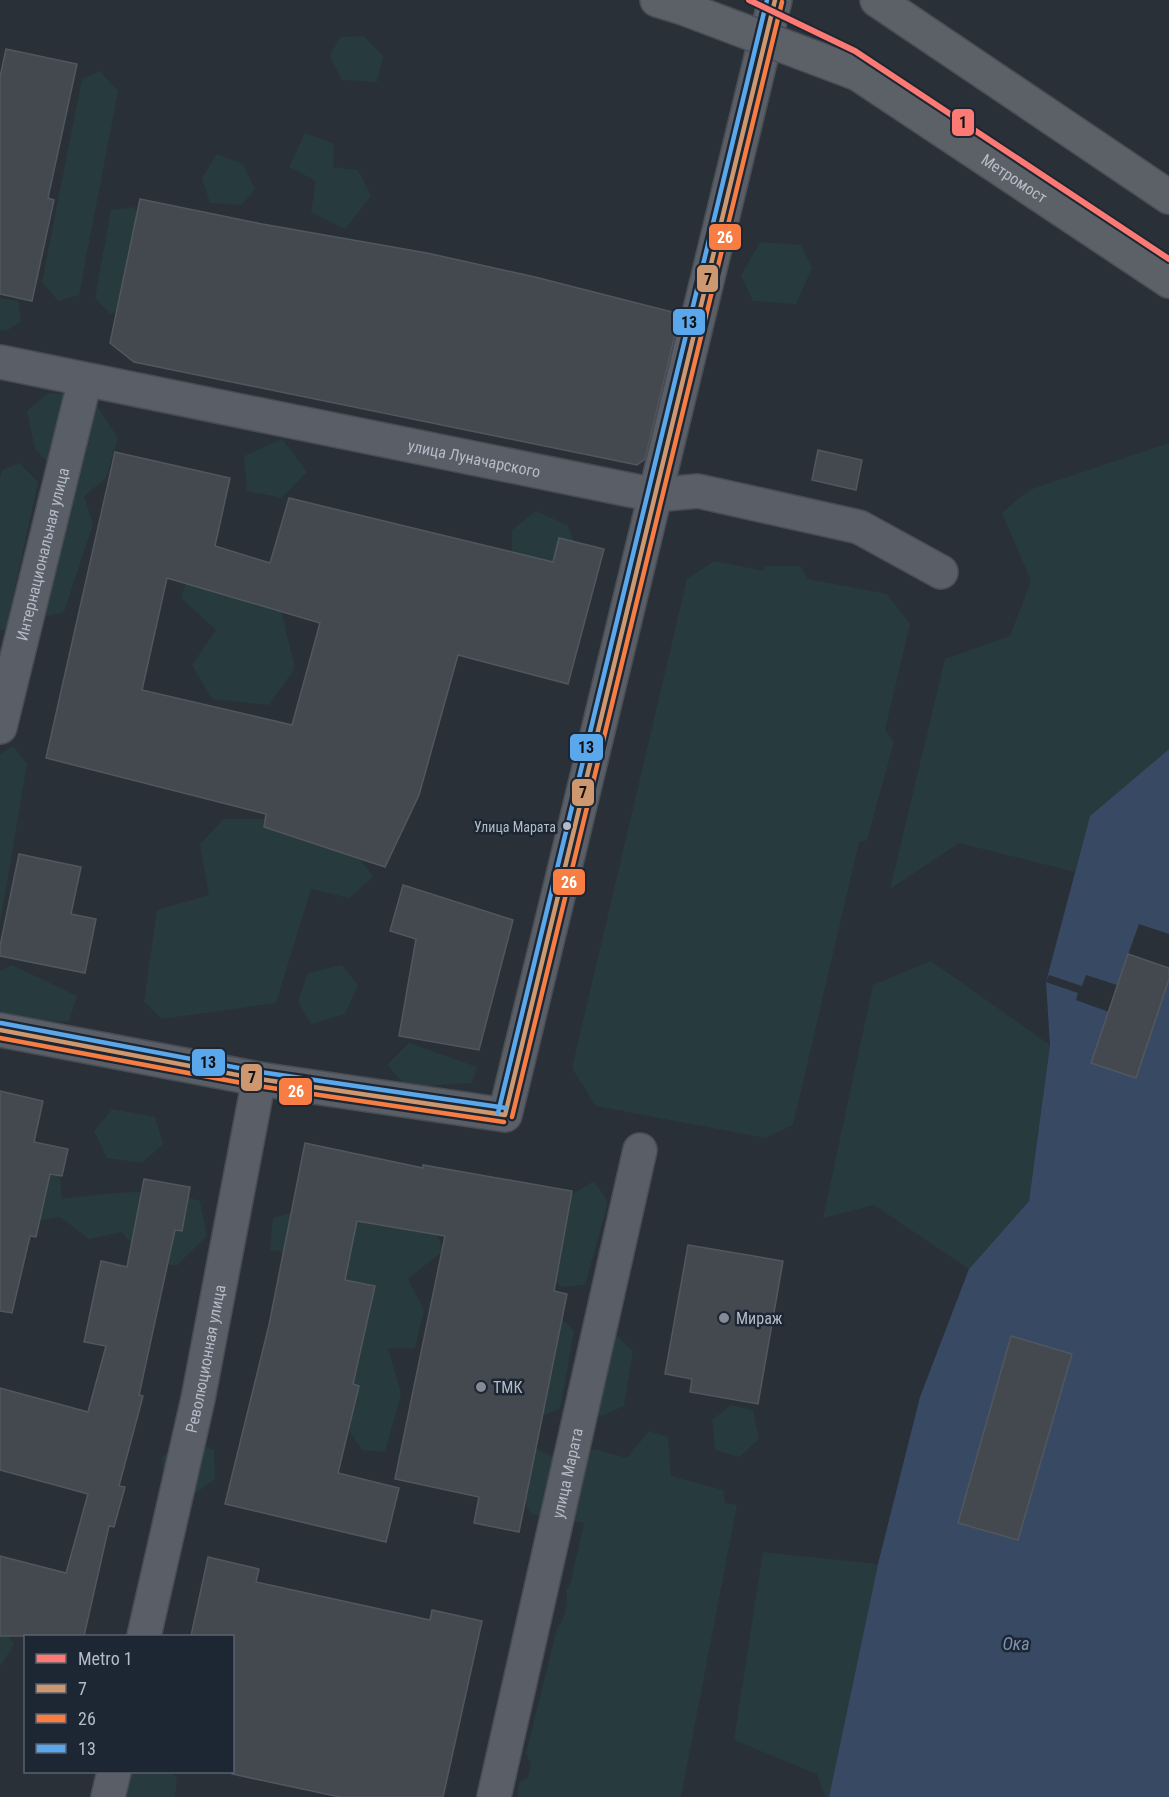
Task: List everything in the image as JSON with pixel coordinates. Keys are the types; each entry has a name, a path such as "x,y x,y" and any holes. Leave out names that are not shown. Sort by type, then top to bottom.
{"main road":[{"path":"728,0 858,74"},
{"path":"670,4 858,74"},
{"path":"880,4 1169,197"},
{"name":"Метромост","path":"858,74 1169,281"}],"street":[{"path":"0,1030 259,1079 505,1115 775,0"},
{"name":"улица Луначарского","path":"0,362 655,495 698,491 859,527 941,572"},
{"name":"Интернациональная улица","path":"0,727 85,380"},
{"name":"Революционная улица","path":"144,1635 198,1399 259,1079"},
{"name":"улица Марата","path":"494,1797 640,1150"},
{"path":"108,1797 114,1773"}],"green space":[{"path":"363,36 383,56 377,82 342,80 330,56 340,37"},
{"path":"100,71 118,91 79,295 58,301 42,282 82,79"},
{"path":"305,133 334,144 333,167 358,170 371,196 345,229 311,212 316,181 289,167"},
{"path":"217,154 243,164 255,189 242,205 210,203 202,178"},
{"path":"134,207 150,226 134,307 110,314 95,298 111,210"},
{"path":"760,242 801,245 812,268 796,304 753,301 741,276"},
{"path":"0,298 18,301 21,321 6,331 0,330"},
{"path":"48,393 91,397 118,438 106,478 84,496 93,524 64,612 40,618 73,487 35,449 27,411"},
{"path":"282,439 307,472 282,498 247,491 244,456"},
{"path":"1169,443 1169,749 1090,816 1075,872 959,843 890,889 945,659 1010,636 1031,581 1002,513 1029,490"},
{"path":"19,463 38,482 6,629 0,630 0,478 2,470"},
{"path":"536,511 567,525 576,546 556,574 512,564 512,530"},
{"path":"194,555 279,602 295,668 269,705 212,699 192,665 216,630 181,598"},
{"path":"714,561 764,571 765,566 800,566 808,579 887,594 910,624 885,730 894,742 867,840 859,842 793,1125 765,1138 596,1106 572,1068 687,579"},
{"path":"13,746 27,764 0,923 0,754"},
{"path":"224,819 330,819 373,877 349,898 311,889 276,1003 162,1019 144,1002 157,910 209,895 200,844"},
{"path":"931,961 1050,1045 1029,1201 969,1269 874,1205 823,1218 873,985"},
{"path":"12,965 77,996 69,1022 0,1018 0,971"},
{"path":"342,965 358,985 345,1014 311,1024 298,1001 308,973"},
{"path":"409,1043 477,1067 472,1083 407,1087 387,1065"},
{"path":"112,1109 155,1117 163,1144 142,1163 107,1158 94,1131"},
{"path":"26,1149 59,1164 62,1199 131,1192 182,1196 200,1201 207,1236 176,1266 144,1258 122,1232 89,1239 60,1217 26,1223"},
{"path":"373,1178 431,1218 443,1251 408,1279 424,1310 415,1348 388,1348 401,1394 385,1452 362,1450 332,1404 314,1256 270,1250 273,1218 304,1209"},
{"path":"594,1181 608,1202 585,1285 561,1287 548,1273 561,1201"},
{"path":"559,1316 574,1331 560,1409 535,1418"},
{"path":"616,1335 633,1351 624,1406 601,1416 592,1405 605,1347"},
{"path":"731,1405 753,1410 759,1439 739,1457 715,1450 712,1420"},
{"path":"649,1431 668,1437 671,1476 723,1490 725,1503 737,1505 681,1797 517,1797 519,1783 528,1778 531,1764 526,1753 557,1628 566,1610 566,1590 570,1586 584,1523 531,1514 507,1473 512,1449 537,1449 562,1461 594,1449 627,1458"},
{"path":"184,1439 214,1450 215,1479 193,1495 163,1490 162,1457"},
{"path":"763,1552 878,1564 829,1797 825,1797 817,1774 734,1740"},
{"path":"0,1618 14,1645 0,1666"},
{"path":"123,1773 171,1773 177,1777 175,1797 118,1797"}],"water":[{"name":"Ока","path":"1169,749 1169,1797 829,1797 878,1564 920,1397 969,1269 1029,1201 1050,1045 1046,982 1090,816"}],"pier":[{"path":"1139,924 1169,934 1169,979 1136,1078 1109,1012 1076,1000 1078,993 1046,982 1049,975 1082,986 1086,975 1117,985"}],"building":[{"path":"6,49 77,64 48,198 54,200 32,301 0,294 0,77"},
{"path":"140,199 262,224 427,253 535,277 680,314 645,459 637,465 134,362 110,343"},
{"path":"818,450 862,460 856,490 812,480"},
{"path":"115,452 230,478 215,546 270,563 289,498 553,562 559,538 604,549 568,684 458,655 419,795 385,867 264,827 266,814 46,758","holes":["167,578 320,623 292,725 142,690"]},
{"path":"19,854 81,867 71,914 96,919 85,973 0,956 0,946"},
{"path":"403,885 513,920 479,1050 399,1036 416,939 390,931"},
{"path":"1128,954 1169,968 1169,979 1136,1078 1091,1063"},
{"path":"0,1091 43,1101 34,1142 68,1149 62,1176 50,1174 36,1237 30,1236 12,1313 0,1311"},
{"path":"305,1143 423,1168 423,1165 572,1191 554,1291 567,1294 519,1532 474,1523 479,1497 395,1479 445,1236 357,1221 345,1280 375,1286 353,1384 359,1386 338,1473 399,1488 386,1542 225,1504 269,1325"},
{"path":"144,1179 190,1187 182,1231 175,1230 139,1395 143,1396 119,1486 125,1487 114,1527 109,1526 84,1635 0,1636 0,1556 66,1573 88,1494 0,1470 0,1388 88,1412 106,1346 84,1342 101,1261 127,1267"},
{"name":"Мираж","path":"688,1245 783,1261 758,1404 690,1392 692,1379 665,1374"},
{"path":"1011,1336 1072,1354 1018,1540 958,1523"},
{"path":"208,1557 259,1569 256,1582 430,1620 432,1610 482,1621 443,1797 340,1797 232,1774 234,1773 234,1635 191,1635"}],"metro line":[{"name":"1","path":"749,0 855,51 1169,259"}],"transit line":[{"name":"13","path":"498,1113 767,0"},
{"name":"7","path":"505,1115 775,0"},
{"name":"26","path":"512,1117 782,2"},
{"name":"13","path":"1,1023 260,1072 506,1108"},
{"name":"7","path":"0,1030 259,1079 505,1115"},
{"name":"26","path":"0,1038 258,1086 504,1122"}],"place":[{"name":"Улица Марата","path":"567,826"},
{"name":"Мираж","path":"724,1318"},
{"name":"ТМК","path":"481,1387"}]}
